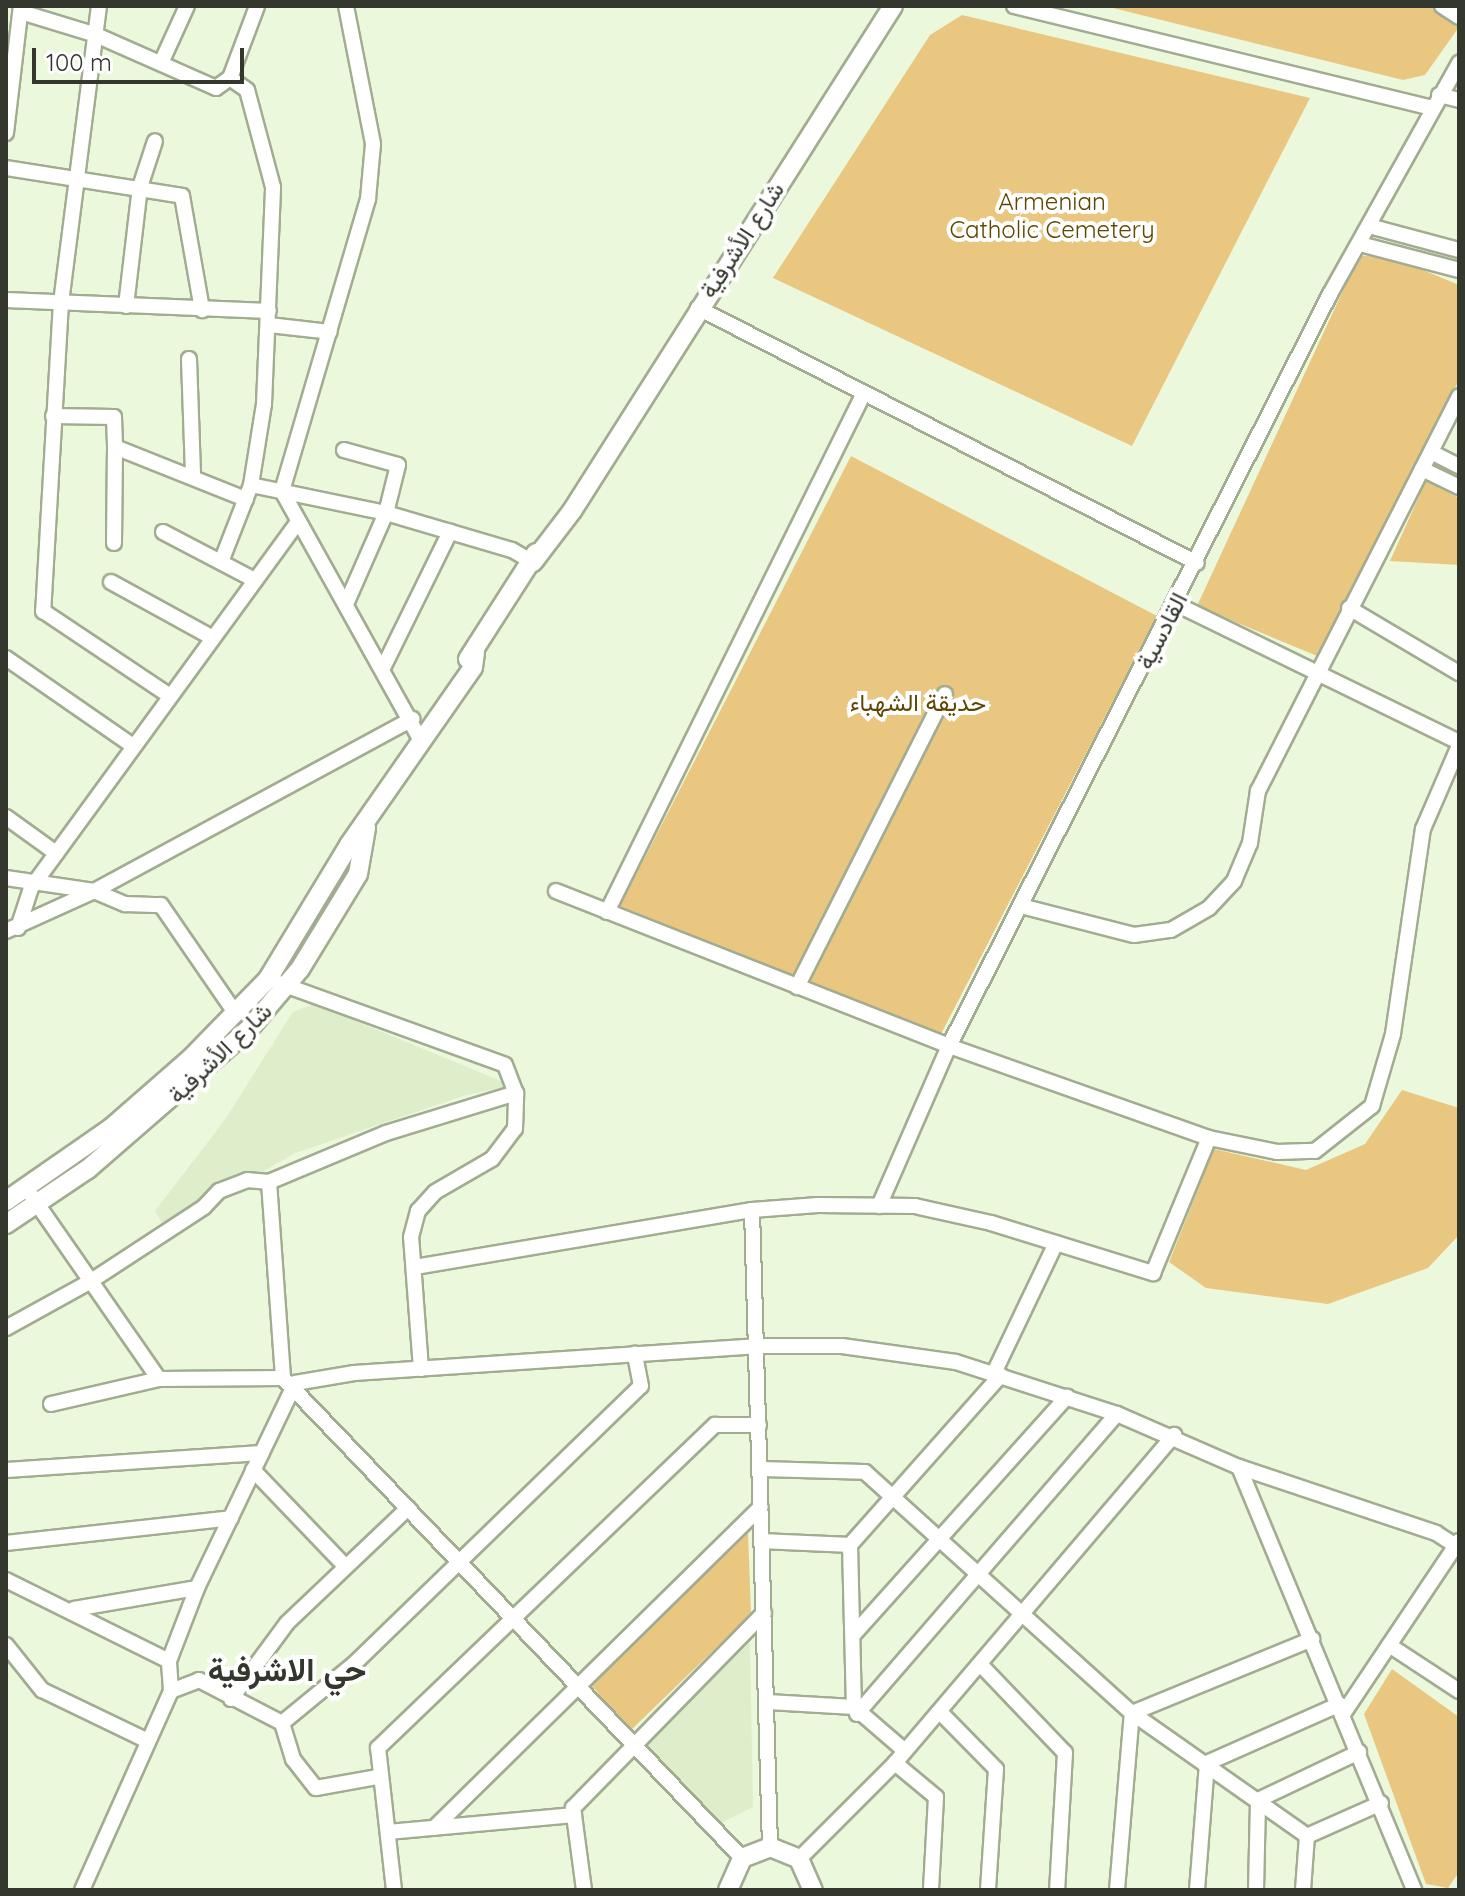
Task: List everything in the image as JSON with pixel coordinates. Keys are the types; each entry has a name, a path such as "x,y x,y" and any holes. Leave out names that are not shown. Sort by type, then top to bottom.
{"street":[{"path":"99,6 61,302 53,416 51,529 43,611 170,696"},
{"path":"161,63 187,6"},
{"path":"6,133 21,9 96,35 216,88 230,78 257,6"},
{"path":"346,6 373,144 368,199 282,491 297,523 412,719 421,741"},
{"name":"شارع الأشرفية","path":"6,1224 31,1196 236,1014 268,979 349,845 366,828 421,741 425,726 593,475 893,6"},
{"path":"1014,6 1435,101 1459,100"},
{"path":"1442,6 1459,17"},
{"name":"القادسية","path":"879,1206 949,1046 1197,563 1330,294 1360,244 1435,101 1457,72"},
{"path":"221,562 248,492 264,404 273,187 247,90 230,78"},
{"path":"126,306 140,187 155,141"},
{"path":"6,168 182,196 202,310"},
{"path":"1369,226 1459,250"},
{"path":"1360,244 1459,270"},
{"path":"6,300 202,310 269,318 330,332"},
{"path":"698,308 1197,563"},
{"path":"189,359 193,476"},
{"path":"607,912 864,393"},
{"path":"1021,906 1100,922 1134,935 1171,930 1209,908 1234,881 1250,843 1258,791 1316,671 1459,396"},
{"path":"53,416 114,417 114,543"},
{"path":"115,447 193,476 248,492 282,491 386,513 533,562"},
{"path":"344,450 398,465 386,513 346,604"},
{"path":"1431,452 1459,466"},
{"path":"1422,469 1459,487"},
{"path":"12,930 36,880 297,523"},
{"path":"163,532 255,580"},
{"path":"383,668 450,532"},
{"path":"111,582 213,638"},
{"path":"556,891 949,1046 1209,1138 1277,1152 1315,1151 1372,1106 1393,1034 1423,829 1459,744 1176,604"},
{"path":"1349,608 1459,673"},
{"path":"6,658 133,746"},
{"path":"797,987 945,694"},
{"path":"12,930 94,891 412,719"},
{"path":"6,817 56,853"},
{"name":"شارع الأشرفية","path":"6,1201 31,1196 185,1089 287,985 358,874 366,828"},
{"path":"6,878 36,880 94,891 125,904 147,902 167,908 236,1014"},
{"path":"268,979 505,1065 516,1093 515,1129 492,1159 435,1192 418,1211 411,1237 421,1369"},
{"path":"6,1328 91,1281 204,1207 219,1191 247,1180 269,1182 386,1133 516,1093"},
{"path":"415,1267 752,1210 915,1206 1056,1243 1153,1273 1209,1138"},
{"path":"82,1890 146,1740 171,1691 169,1661 197,1588 261,1453 287,1384 269,1182"},
{"path":"31,1196 159,1379"},
{"path":"752,1210 770,1847"},
{"path":"856,1711 850,1545 997,1374 1056,1243"},
{"path":"51,1404 159,1379 287,1384 354,1373 756,1346 842,1346 997,1374 1174,1435 1239,1467 1355,1503 1436,1533 1458,1545 1341,1709 1207,1763"},
{"path":"282,1723 355,1663 641,1386 635,1354"},
{"path":"287,1384 742,1858"},
{"path":"854,1634 1067,1397"},
{"path":"856,1711 982,1574 1117,1414"},
{"path":"394,1890 378,1777 378,1748 715,1425 759,1425"},
{"path":"799,1859 895,1763 1174,1435"},
{"path":"6,1470 261,1453"},
{"path":"1239,1467 1381,1803 1414,1890"},
{"path":"760,1469 865,1472 1025,1611 1132,1713 1307,1836"},
{"path":"253,1470 344,1565"},
{"path":"434,1828 761,1507"},
{"path":"231,1699 287,1623 344,1565 408,1508"},
{"path":"6,1543 231,1518"},
{"path":"762,1541 850,1545"},
{"path":"6,1580 74,1609 169,1661"},
{"path":"74,1609 197,1588"},
{"path":"584,1890 573,1808 764,1613"},
{"path":"1132,1713 1312,1639"},
{"path":"6,1645 42,1690 146,1740"},
{"path":"1389,1645 1459,1691"},
{"path":"980,1664 1065,1753 1057,1890"},
{"path":"171,1691 199,1680 282,1723 293,1759 316,1788 378,1777"},
{"path":"768,1702 856,1711 905,1751"},
{"path":"940,1712 996,1769 988,1890"},
{"path":"1117,1890 1132,1713"},
{"path":"1258,1800 1359,1752"},
{"path":"895,1763 936,1797 931,1890"},
{"path":"1197,1890 1207,1763"},
{"path":"1256,1890 1258,1800"},
{"path":"1307,1836 1381,1803"},
{"path":"388,1832 574,1815"},
{"path":"1303,1890 1307,1836"},
{"path":"728,1890 742,1858 770,1847 799,1859 813,1890"}],"shaded area":[{"path":"314,1004 501,1081 504,1087 463,1096 295,1153 165,1228 155,1211 224,1121 293,1012"},
{"path":"750,1642 753,1807 717,1825 646,1744"}],"green space":[{"path":"1105,6 1459,6 1459,27 1425,75 1403,80"},
{"name":"Armenian Catholic Cemetery","path":"962,15 1310,98 1132,446 773,278 930,35"},
{"path":"1387,255 1459,285 1459,380 1317,656 1197,606 1359,256"},
{"name":"حديقة الشهباء","path":"851,456 1157,616 940,1036 620,906"},
{"path":"1426,481 1459,498 1459,565 1390,561"},
{"path":"1402,1090 1459,1108 1459,1235 1428,1268 1328,1304 1206,1288 1169,1262 1214,1149 1306,1170 1365,1144"},
{"path":"748,1532 751,1614 629,1732 590,1683"},
{"path":"1392,1669 1459,1717 1459,1872 1448,1888 1426,1884 1364,1714"}],"district":[{"name":"حي الاشرفية","path":"287,1669"}]}
